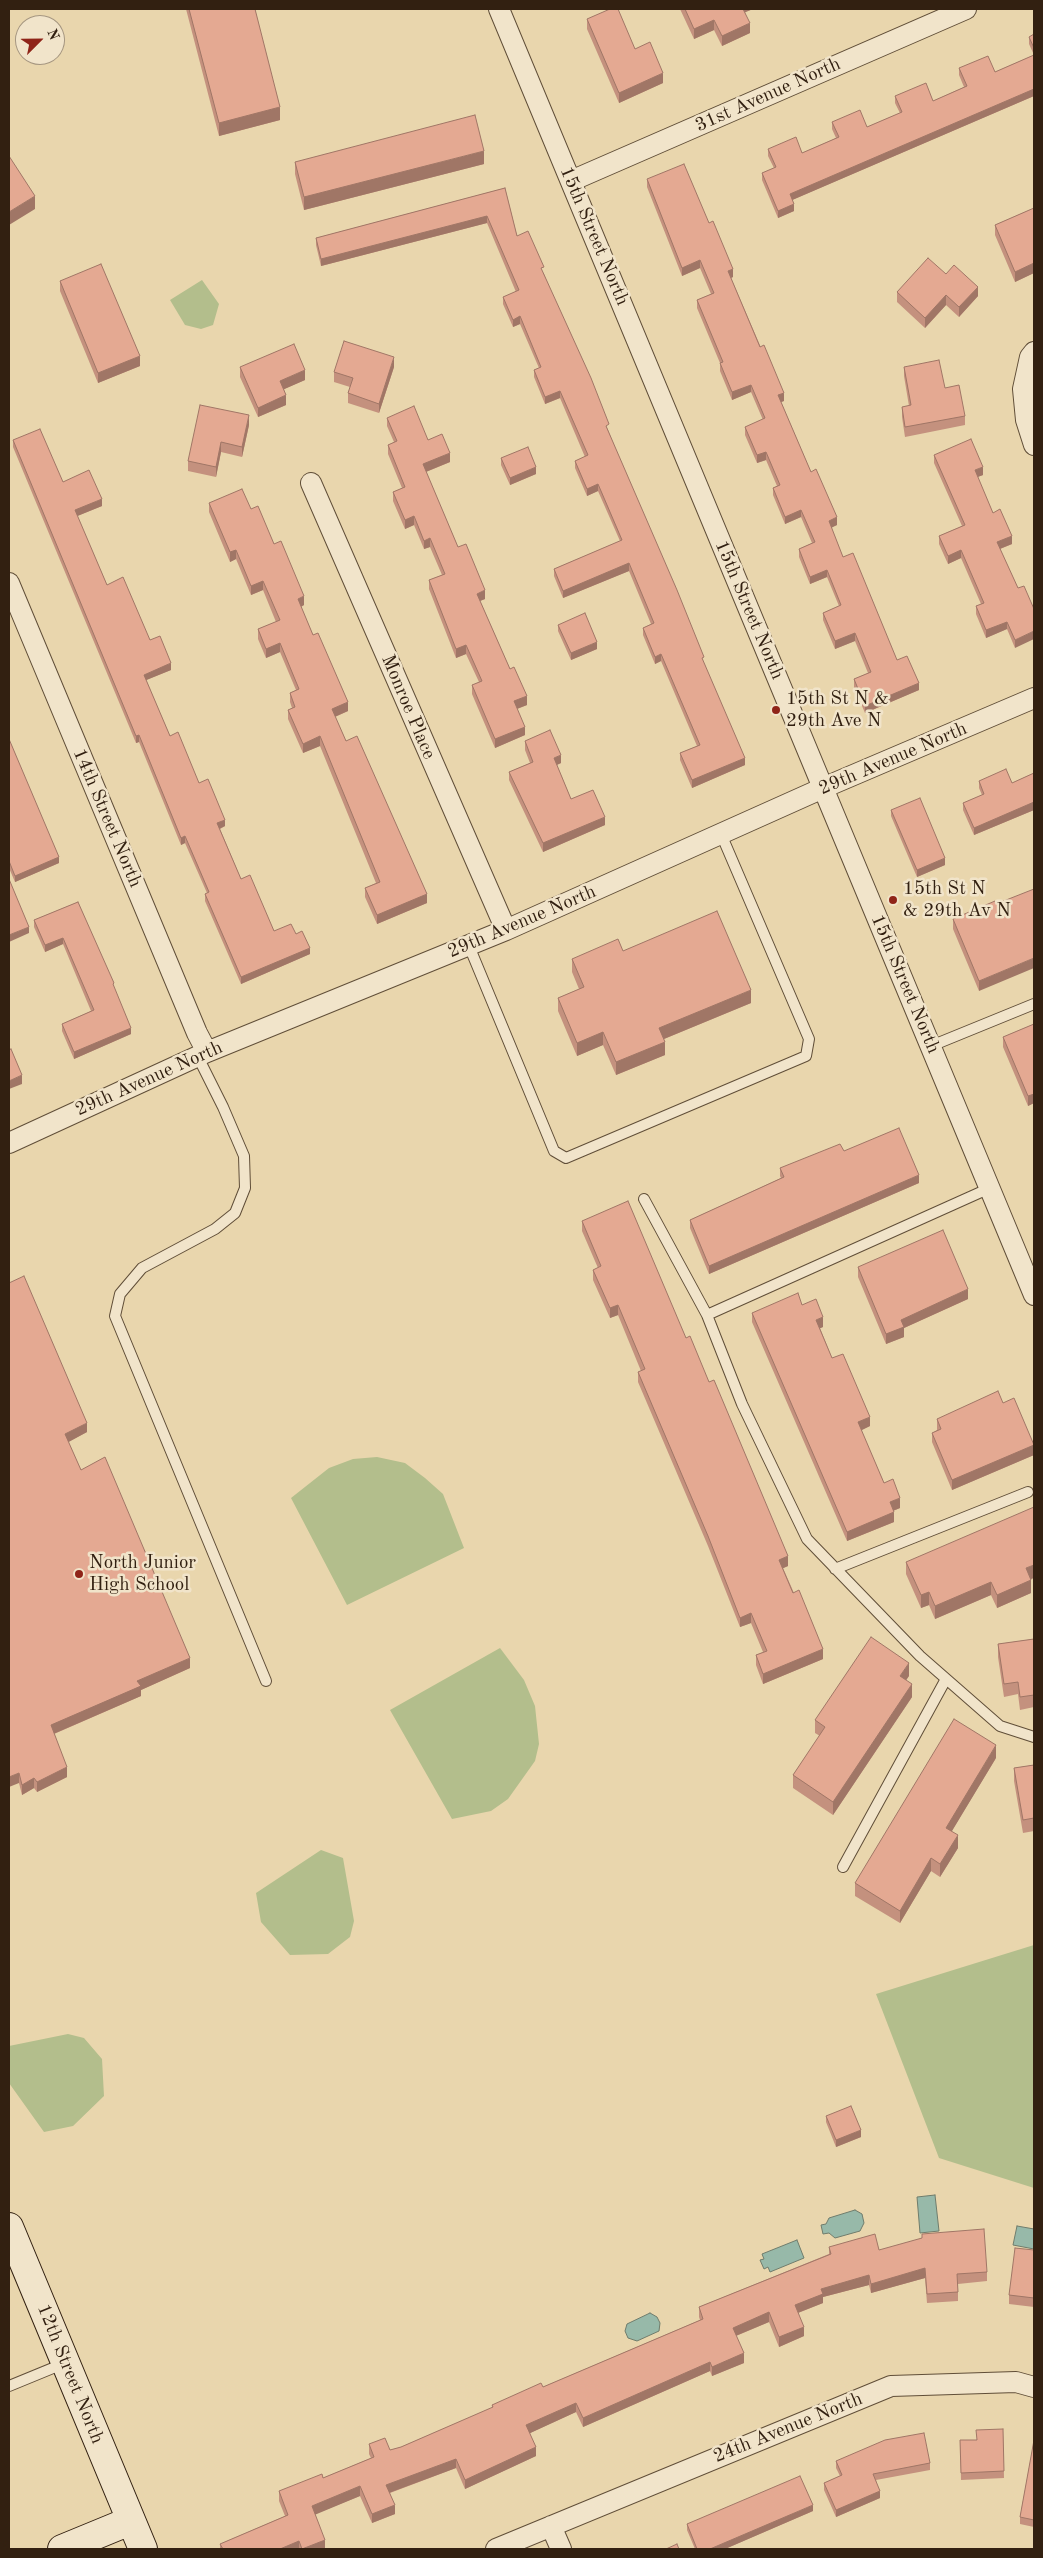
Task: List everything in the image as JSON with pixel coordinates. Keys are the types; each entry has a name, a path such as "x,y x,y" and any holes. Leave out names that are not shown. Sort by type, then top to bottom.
{"street":[{"name":"15th Street North","path":"499,9 1034,1295"},
{"name":"31st Avenue North","path":"571,181 966,9"},
{"path":"1034,352 1030,357 1023,389 1026,420 1034,446"},
{"name":"Monroe Place","path":"311,482 506,930"},
{"name":"14th Street North","path":"9,583 193,1024 203,1054"},
{"name":"29th Avenue North","path":"9,1143 203,1054 469,946 823,788 1034,698"},
{"name":"12th Street North","path":"9,2227 143,2549"},
{"name":"24th Avenue North","path":"496,2549 891,2386 1016,2382 1034,2388"},
{"path":"62,2549 130,2521"},
{"path":"551,2526 561,2549"}],"lane":[{"path":"469,946 554,1151 566,1158 806,1056 809,1039 721,834"},
{"path":"931,1046 1034,1004"},
{"path":"203,1054 244,1156 245,1188 235,1213 215,1229 142,1268 120,1294 114,1316 266,1681"},
{"path":"707,1315 990,1188"},
{"path":"644,1199 707,1315 742,1404 807,1539 920,1656 946,1679 1000,1726 1034,1737"},
{"path":"835,1568 1028,1492"},
{"path":"843,1867 946,1679"},
{"path":"9,2386 65,2363"}],"green space":[{"path":"202,280 219,304 213,325 201,329 185,325 170,300"},
{"path":"377,1457 405,1463 443,1494 464,1548 347,1605 291,1498 329,1468 353,1459"},
{"path":"500,1648 524,1680 535,1706 539,1744 535,1761 508,1799 491,1811 452,1819 390,1710"},
{"path":"321,1850 343,1858 354,1921 350,1937 328,1954 290,1955 261,1922 256,1893"},
{"path":"1034,1945 1034,2188 939,2158 876,1994"},
{"path":"68,2034 84,2038 102,2059 104,2096 73,2126 44,2132 9,2083 9,2046"}],"shaded area":[{"path":"935,2195 939,2231 920,2233 917,2197"},
{"path":"855,2210 862,2214 864,2223 860,2231 835,2238 829,2233 823,2234 821,2225 826,2224 829,2218"},
{"path":"1017,2226 1034,2229 1034,2249 1013,2245"},
{"path":"797,2240 804,2258 770,2272 768,2267 764,2269 760,2260 764,2259 762,2254"},
{"path":"650,2313 657,2317 660,2323 659,2331 637,2341 628,2338 625,2331 627,2324"}],"building":[{"path":"189,9 255,9 280,107 219,123"},
{"path":"610,9 618,9 635,49 650,42 663,73 619,93 587,19"},
{"path":"685,9 743,9 750,23 722,36 714,20 694,29"},
{"path":"1034,34 1034,48 1029,37"},
{"path":"1034,55 1034,89 790,194 794,204 778,211 762,173 776,167 768,149 796,137 802,153 839,137 832,122 860,110 867,127 902,112 895,96 926,83 933,101 967,86 959,68 988,56 995,72"},
{"path":"475,115 484,151 304,197 295,162"},
{"path":"9,156 35,196 9,212"},
{"path":"684,164 709,223 713,221 733,269 728,271 760,347 764,345 784,393 778,395 811,472 816,469 837,517 829,521 843,557 853,553 897,660 907,656 919,683 865,706 854,679 871,672 855,633 835,641 823,613 841,605 827,570 810,577 799,549 815,542 801,510 785,517 773,488 780,485 766,452 757,455 745,427 765,418 751,385 732,392 720,363 723,362 697,300 714,293 700,260 682,268 647,179"},
{"path":"505,188 517,236 528,231 544,267 541,268 591,378 609,424 606,426 677,590 704,657 702,658 745,758 692,780 680,753 700,745 661,654 655,657 643,628 654,623 629,563 563,591 554,569 622,540 598,484 587,489 575,461 588,455 560,391 545,397 534,370 541,367 520,316 513,320 503,297 519,290 487,216 321,259 316,238"},
{"path":"1034,208 1034,263 1015,272 995,225"},
{"path":"928,258 946,274 954,265 978,287 959,307 946,295 925,318 897,292"},
{"path":"101,264 140,356 98,373 60,281"},
{"path":"344,341 394,357 379,404 348,393 353,378 334,372"},
{"path":"294,344 305,370 280,381 286,395 258,408 240,367"},
{"path":"939,360 945,388 959,385 965,416 905,427 902,407 911,405 904,367"},
{"path":"200,405 249,415 242,447 221,442 216,467 188,461"},
{"path":"414,406 428,440 442,434 450,453 423,464 458,547 466,544 485,590 477,594 510,669 514,667 527,696 514,701 525,727 495,739 472,685 482,681 466,645 456,649 429,580 445,574 430,538 424,541 414,516 405,520 393,492 405,487 388,445 397,441 387,418"},
{"path":"40,429 63,482 89,470 102,499 75,510 107,585 123,577 150,640 160,636 171,663 144,675 170,736 178,732 199,783 208,779 225,820 217,823 241,879 250,875 274,931 291,924 296,934 302,931 310,948 241,977 205,894 209,892 185,836 181,838 139,735 136,736 13,440"},
{"path":"971,439 983,467 975,470 993,513 1000,509 1012,536 997,542 1018,588 1024,586 1034,609 1034,631 1015,640 1007,622 986,630 976,606 984,603 961,550 948,556 939,536 965,525 934,455"},
{"path":"528,447 536,467 510,478 501,458"},
{"path":"242,489 251,509 258,506 274,544 281,541 304,596 298,599 313,635 318,633 348,702 332,709 346,741 357,736 427,894 377,915 365,888 380,882 320,736 303,744 288,710 295,707 290,693 299,689 280,643 266,649 258,629 280,620 263,581 251,586 236,550 230,552 209,503"},
{"path":"585,613 597,642 571,653 558,625"},
{"path":"550,730 561,755 554,758 571,799 593,790 605,817 543,843 509,772 533,762 525,741"},
{"path":"9,739 59,857 15,876 9,861"},
{"path":"1006,769 1012,783 1034,773 1034,802 974,828 963,803 984,794 979,781"},
{"path":"920,798 945,858 917,870 891,810"},
{"path":"9,879 29,927 9,935"},
{"path":"1034,889 1034,958 979,981 953,919 995,901 996,904"},
{"path":"78,902 114,983 131,1028 74,1052 62,1024 94,1010 63,938 45,945 34,920"},
{"path":"717,911 751,990 659,1028 665,1042 616,1062 603,1032 577,1043 558,998 584,987 572,959 618,939 623,951"},
{"path":"1034,1024 1034,1094 1028,1096 1003,1037"},
{"path":"11,1049 22,1075 9,1081 9,1050"},
{"path":"899,1128 919,1175 709,1266 690,1220 784,1177 780,1168 840,1144 844,1151"},
{"path":"628,1201 686,1338 690,1336 709,1382 714,1380 788,1556 779,1560 793,1593 799,1590 823,1649 763,1674 756,1655 767,1651 751,1613 740,1618 708,1536 638,1372 645,1369 618,1305 610,1308 593,1270 601,1266 582,1221"},
{"path":"943,1230 968,1289 901,1320 904,1327 886,1334 858,1267"},
{"name":"North Junior High School","path":"24,1276 87,1423 65,1434 81,1470 105,1457 190,1658 137,1681 141,1686 51,1725 67,1767 37,1782 34,1778 22,1785 19,1773 9,1777 9,1283"},
{"path":"798,1293 802,1305 816,1299 823,1317 816,1320 832,1358 843,1354 870,1417 858,1422 884,1483 893,1479 900,1498 890,1502 894,1512 847,1532 752,1313"},
{"path":"998,1391 1003,1403 1014,1398 1034,1445 952,1480 932,1433 941,1429 937,1419"},
{"path":"1034,1507 1034,1565 1026,1568 1031,1580 997,1595 991,1582 935,1606 929,1592 921,1595 906,1562"},
{"path":"871,1637 909,1663 900,1676 912,1684 833,1802 793,1775 825,1727 815,1720"},
{"path":"1034,1639 1034,1695 1020,1697 1018,1682 1004,1684 998,1644"},
{"path":"954,1719 996,1745 946,1828 958,1835 940,1864 931,1858 900,1911 855,1883"},
{"path":"1034,1765 1034,1818 1023,1820 1014,1768"},
{"path":"851,2106 861,2130 836,2140 826,2116"},
{"path":"984,2229 987,2272 957,2274 958,2292 927,2294 925,2268 871,2284 869,2275 821,2289 823,2294 795,2305 804,2327 779,2337 769,2312 733,2328 744,2353 712,2367 710,2362 583,2418 576,2403 526,2425 536,2447 465,2480 456,2459 386,2485 395,2505 372,2514 360,2486 312,2506 325,2540 302,2549 299,2541 280,2549 223,2549 220,2544 288,2515 279,2491 322,2474 323,2478 374,2457 369,2444 385,2438 390,2450 401,2447 493,2407 492,2405 541,2383 543,2387 703,2319 699,2307 831,2254 829,2247 875,2234 879,2250 922,2238 922,2234"},
{"path":"1015,2248 1034,2250 1034,2298 1009,2295"},
{"path":"1003,2429 1004,2471 961,2473 960,2440 977,2440 976,2430"},
{"path":"924,2433 930,2463 873,2474 880,2491 836,2510 824,2483 842,2475 836,2461 885,2440"},
{"path":"1034,2440 1034,2520 1020,2517"},
{"path":"800,2476 813,2505 710,2549 697,2549 687,2524"},
{"path":"677,2544 679,2549 666,2549"}],"place":[{"name":"15th St N & 29th Ave N","path":"776,710"},
{"name":"15th St N & 29th Av N","path":"893,900"},
{"name":"North Junior High School","path":"79,1574"}]}
